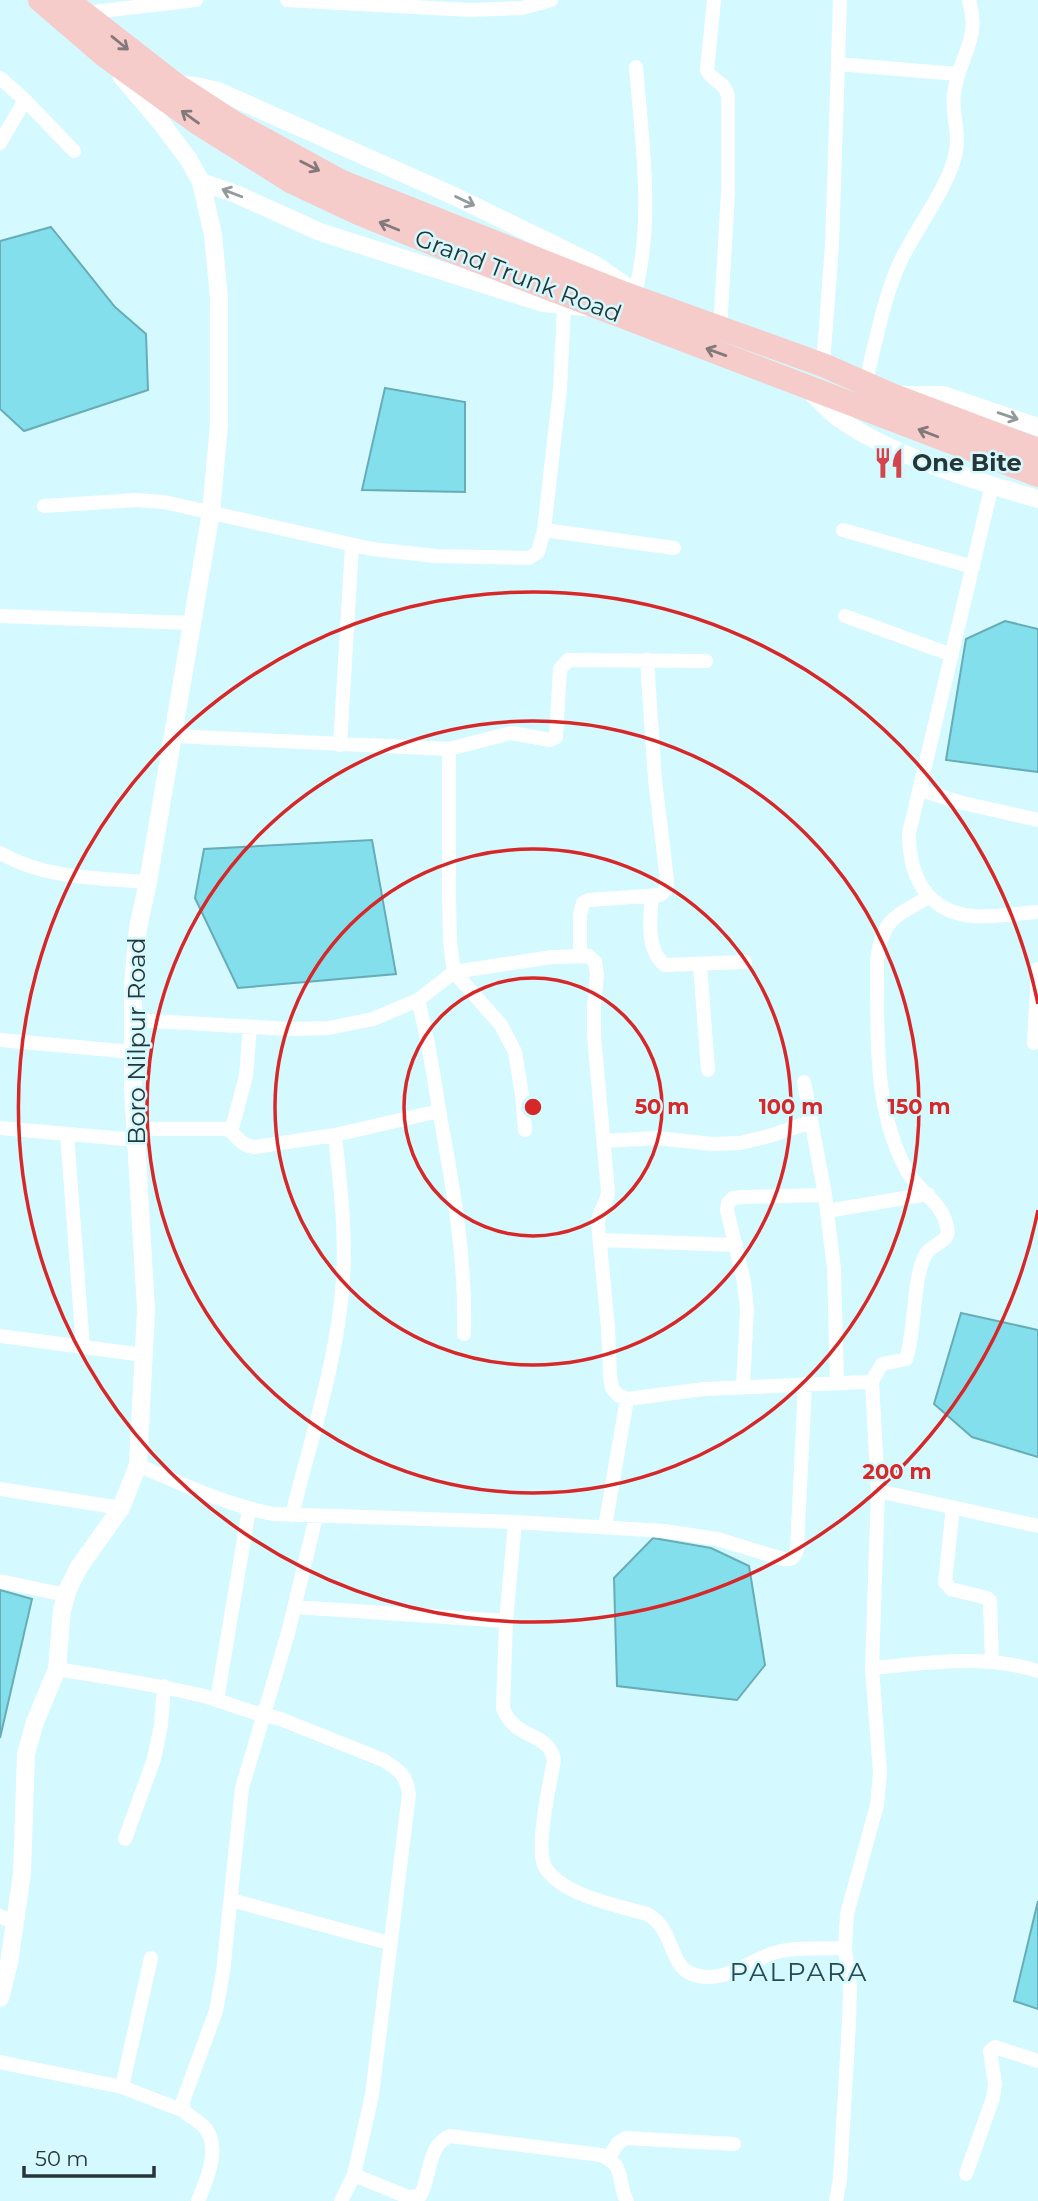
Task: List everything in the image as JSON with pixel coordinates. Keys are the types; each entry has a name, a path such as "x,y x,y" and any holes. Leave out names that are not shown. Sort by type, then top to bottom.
{"highway":[{"name":"Grand Trunk Road","path":"40,0 104,55 198,123 292,181 358,213 1038,475"},
{"name":"Grand Trunk Road","path":"75,7 176,85 247,131 342,182 1038,450"}],"street":[{"path":"75,7 196,0"},
{"path":"287,0 522,8 551,0"},
{"path":"714,0 707,70 710,76 722,83 728,96 728,192 720,329"},
{"path":"822,365 833,231 840,0"},
{"path":"865,384 900,262 951,170 957,151 958,132 953,95 972,37 973,15 969,0"},
{"name":"Boro Nilpur Road","path":"0,1998 9,1963 8,1920 24,1848 23,1789 26,1754 35,1722 57,1668 62,1610 79,1567 121,1508 138,1465 146,1310 132,1088 133,986 138,928 174,736 211,512 219,425 219,310 213,235 201,182 189,160 162,124 104,55"},
{"path":"838,64 958,74"},
{"path":"636,67 645,200 640,298"},
{"path":"0,78 26,100 74,151"},
{"path":"0,143 26,100"},
{"path":"201,182 236,194 320,232 532,299 564,307 599,308"},
{"path":"44,506 136,500 164,502 352,546 436,556 528,558 538,552 544,530 560,389 564,307"},
{"path":"804,385 839,418 910,455 1038,499"},
{"path":"894,396 943,395 1038,427"},
{"path":"992,485 909,834 909,858 916,877 929,897 953,911 972,916 1038,912"},
{"path":"544,530 674,548"},
{"path":"843,530 973,567"},
{"path":"340,745 352,546"},
{"path":"0,616 192,623"},
{"path":"845,616 952,655"},
{"path":"174,736 449,749 511,733 550,740 556,737 558,726 560,668 568,660 706,661"},
{"path":"580,955 580,915 583,903 589,900 660,895 666,890 647,660"},
{"path":"449,749 450,942 454,972 501,1025 515,1052 523,1095 525,1130"},
{"path":"920,790 1038,820"},
{"path":"0,853 21,865 65,876 148,882"},
{"path":"652,896 652,939 658,960 665,965 745,962"},
{"path":"836,2201 840,2179 849,2022 850,1987 845,1948 847,1914 877,1805 880,1773 872,1668 878,1491 872,1381 882,1364 906,1359 922,1265 930,1249 944,1240 947,1233 947,1226 938,1205 907,1172 884,1108 879,1082 877,961 884,928 896,916 929,897"},
{"path":"134,1020 250,1027 329,1028 373,1019 418,1000 454,972 500,964 589,956 595,962 597,974 594,1036 608,1192 608,1199 598,1217 612,1388 627,1399 743,1387 872,1381"},
{"path":"700,965 708,1070"},
{"path":"1034,1044 1038,969"},
{"path":"418,1000 430,1044 460,1230 465,1300 464,1334"},
{"path":"231,1132 246,1076 250,1027"},
{"path":"0,1040 133,1052"},
{"path":"804,1082 827,1211 834,1281 836,1383"},
{"path":"0,1128 67,1134 136,1135 219,1128 231,1132 241,1143 254,1147 335,1135 439,1111"},
{"path":"604,1141 657,1138 712,1144 740,1143 811,1122"},
{"path":"67,1134 83,1347"},
{"path":"292,1515 327,1374 343,1281 345,1229 335,1135"},
{"path":"827,1211 928,1194"},
{"path":"743,1387 747,1310 744,1282 727,1210 728,1203 733,1198 825,1195"},
{"path":"600,1240 736,1245"},
{"path":"0,1336 144,1355"},
{"path":"138,1465 207,1496 249,1509 316,1517 514,1522 664,1531 717,1539 790,1560 795,1556 805,1384"},
{"path":"605,1527 627,1399"},
{"path":"0,1489 121,1508"},
{"path":"878,1491 1038,1526"},
{"path":"953,1507 945,1582 951,1589 990,1601 992,1662"},
{"path":"217,1700 249,1509"},
{"path":"184,2111 183,2101 216,2011 243,1788 295,1607 316,1517"},
{"path":"514,1522 506,1621 503,1708 507,1720 518,1729 545,1742 552,1750 554,1759 541,1849 544,1866 554,1878 575,1891 648,1914 658,1920 664,1927 680,1965 696,1975 723,1975 782,1950 845,1948"},
{"path":"0,1581 66,1595"},
{"path":"295,1607 506,1621"},
{"path":"872,1668 943,1662 992,1662 1038,1671"},
{"path":"57,1668 164,1686 278,1718 383,1759 398,1769 407,1781 409,1794 372,2095 354,2175 341,2201"},
{"path":"125,1839 154,1759 161,1725 164,1686"},
{"path":"231,1900 389,1943"},
{"path":"122,2087 151,1958"},
{"path":"966,2174 993,2098 995,2084 990,2051 995,2047 1002,2047 1038,2061"},
{"path":"0,2062 122,2087 184,2111 205,2128 211,2140 212,2156 198,2201"},
{"path":"354,2175 407,2199 420,2196 435,2148 442,2139 450,2136 562,2149 608,2158 618,2167 627,2201"},
{"path":"608,2158 618,2143 626,2138 734,2144"}],"water":[{"path":"51,227 115,307 146,334 148,390 24,431 0,409 0,241"},
{"path":"385,388 465,402 465,492 362,490"},
{"path":"1005,621 1038,629 1038,772 946,760 966,639"},
{"path":"372,840 396,974 238,988 195,898 204,849"},
{"path":"961,1313 1038,1330 1038,1457 972,1437 934,1404"},
{"path":"653,1538 711,1548 749,1566 765,1665 737,1700 617,1686 614,1578"},
{"path":"0,1590 32,1599 0,1738"},
{"path":"1038,1901 1038,2009 1014,2001"}],"place":[{"name":"One Bite","path":"889,463"}],"district":[{"name":"PALPARA","path":"799,1972"}]}
